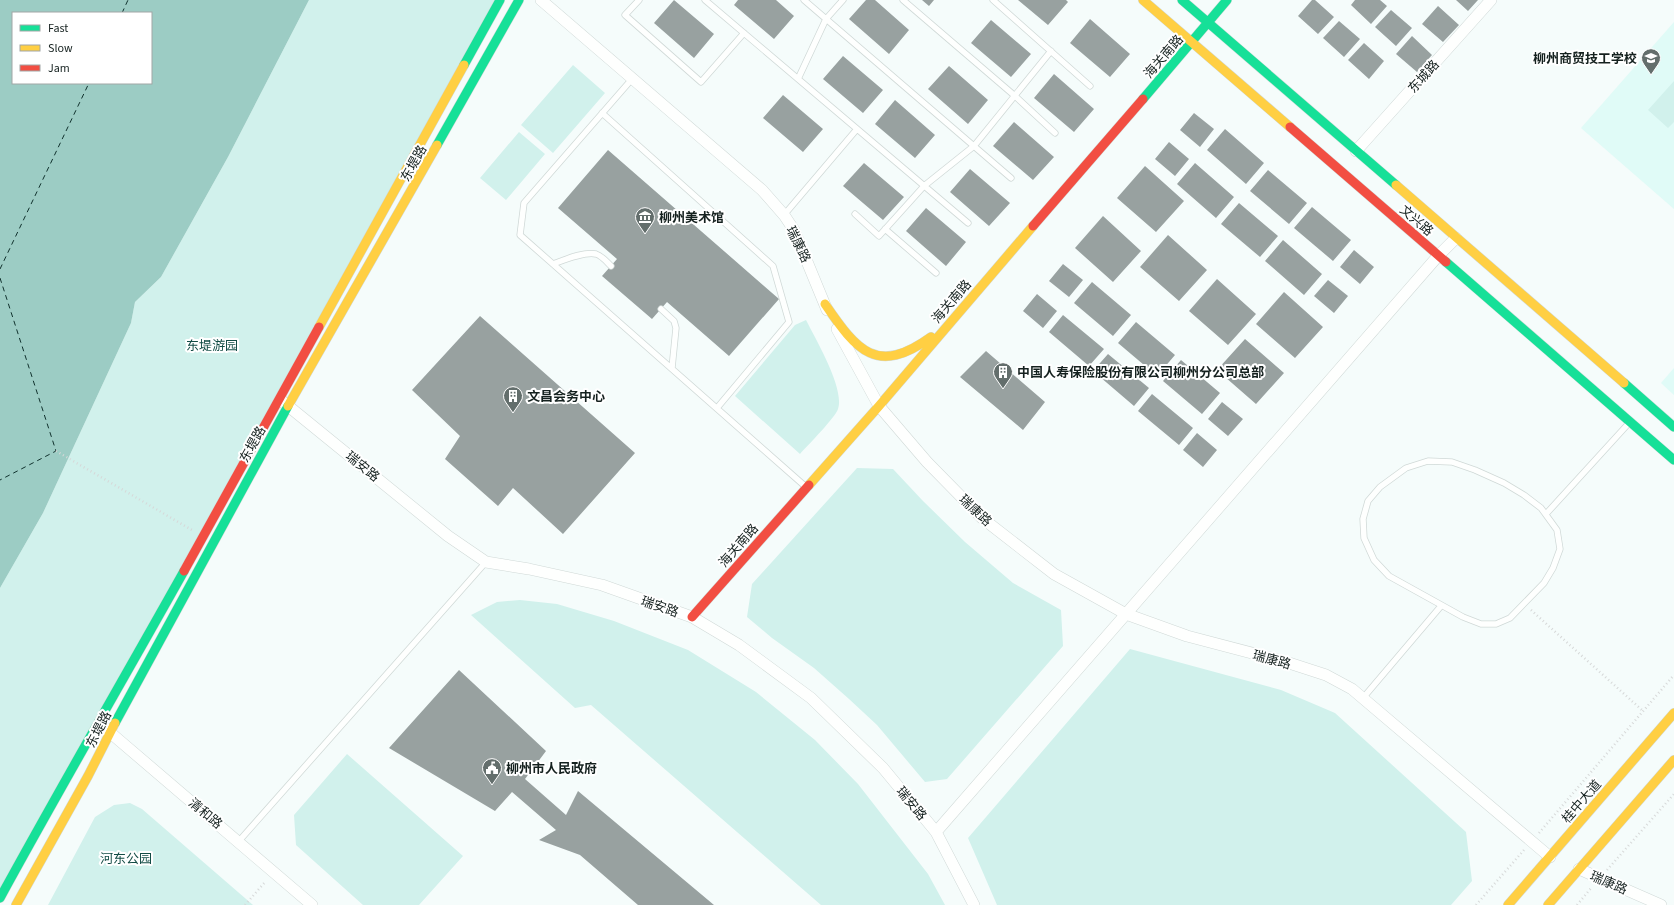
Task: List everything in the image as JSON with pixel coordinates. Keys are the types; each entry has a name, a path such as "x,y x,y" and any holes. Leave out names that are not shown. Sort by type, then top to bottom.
{"main road":[{"path":"0,898 70,770 99,723 500,0"},
{"name":"东堤路","path":"16,905 88,776 110,732 288,405 411,192 519,0"},
{"name":"文兴路","path":"1143,0 1674,460"},
{"name":"文兴路","path":"1182,0 1674,427"},
{"name":"海关南路","path":"692,617 878,406 1228,0"},
{"path":"825,304 854,343 868,352 883,357 894,357 904,353 945,328"},
{"name":"桂中大道","path":"1508,905 1674,713"},
{"path":"1548,905 1674,760"}],"street":[{"name":"瑞康路","path":"541,0 762,190 784,215 794,230 825,304 848,351 878,406 927,462 982,518 1054,574 1126,614 1187,636 1286,662 1326,675 1352,689 1550,857"},
{"name":"东城路","path":"1356,151 1490,0"},
{"path":"936,832 1438,256 1456,238"},
{"name":"瑞安路","path":"279,398 448,536 486,562 529,569 602,585 692,617 739,645 811,698 883,768 936,832 974,905"},
{"name":"清和路","path":"99,723 239,841 312,905"},
{"name":"瑞康路","path":"1579,870 1661,905"}],"lane":[{"path":"639,0 626,15 701,82 744,33"},
{"path":"705,0 968,223"},
{"path":"804,0 1011,178"},
{"path":"798,79 826,19 843,0"},
{"path":"903,0 1015,96 1055,133"},
{"path":"993,0 1090,86"},
{"path":"855,214 879,236 924,186 974,146 1051,51"},
{"path":"632,79 524,203 520,234 807,487"},
{"path":"602,113 773,266 789,322 717,408"},
{"path":"784,215 858,129"},
{"path":"885,229 936,273"},
{"path":"553,264 587,253 602,257 611,266"},
{"path":"661,309 674,321 676,328 672,368"},
{"path":"1546,514 1630,422"},
{"path":"1428,461 1452,462 1475,470 1504,483 1524,495 1546,514 1557,530 1560,549 1553,568 1544,583 1525,604 1510,618 1496,624 1481,624 1441,606 1389,576 1374,560 1364,538 1363,519 1368,501 1380,487 1406,468 1428,461"},
{"path":"239,841 486,562"},
{"path":"1363,698 1441,606"}],"path":[{"path":"56,451 202,536"},
{"path":"1525,604 1643,711"},
{"path":"1476,905 1674,675"},
{"path":"1577,905 1674,794"},
{"path":"245,905 274,872"}],"shaded area":[{"path":"0,0 309,0 228,157 161,277 135,302 131,323 43,513 0,588"},
{"name":"柳州商贸技工学校","path":"1674,22 1674,209 1581,128"},
{"path":"1674,368 1674,395 1661,383"}],"green space":[{"name":"东堤游园","path":"309,0 500,0 0,898 0,588 43,513 131,323 135,302 161,277 228,157"},
{"path":"573,65 605,93 553,153 521,125"},
{"path":"1674,81 1674,122 1668,128 1648,110"},
{"path":"519,132 545,154 506,200 480,178"},
{"path":"806,320 834,377 839,400 838,409 832,419 800,454 735,396 795,325"},
{"path":"857,468 893,469 965,542 1013,583 1061,610 1063,646 947,779 925,782 877,725 849,699 814,668 772,638 747,617 752,584"},
{"path":"520,600 557,604 614,621 688,650 756,692 815,740 858,784 928,874 945,905 821,905 591,705 575,708 471,615 497,602"},
{"path":"1130,649 1281,690 1335,713 1466,832 1472,881 1451,905 997,905 968,838"},
{"path":"347,754 463,856 419,905 363,905 296,845 294,815"},
{"name":"河东公园","path":"130,803 142,809 253,905 48,905 95,817 114,805"}],"building":[{"path":"674,0 714,34 694,58 654,23"},
{"path":"738,0 776,0 794,16 774,39 734,5"},
{"path":"866,0 875,0 909,30 889,54 849,19"},
{"path":"922,0 934,0 929,6"},
{"path":"1018,0 1066,0 1068,2 1048,25"},
{"path":"1312,0 1315,0 1334,17 1318,34 1298,16"},
{"path":"1355,0 1380,0 1387,6 1371,24 1351,5"},
{"path":"1456,0 1478,0 1468,11"},
{"path":"1438,6 1459,25 1443,42 1422,24"},
{"path":"1391,10 1412,28 1396,46 1375,27"},
{"path":"1090,19 1130,54 1110,77 1070,43"},
{"path":"991,20 1031,54 1011,77 971,43"},
{"path":"1339,21 1360,39 1344,57 1323,38"},
{"path":"1412,36 1432,55 1417,72 1396,54"},
{"path":"1364,43 1384,61 1369,79 1348,60"},
{"path":"843,56 883,90 863,113 823,79"},
{"path":"949,66 988,100 968,124 928,89"},
{"path":"1054,74 1094,109 1074,132 1034,98"},
{"path":"783,95 823,129 803,152 763,118"},
{"path":"895,100 935,135 915,158 875,124"},
{"path":"1194,113 1214,129 1200,147 1180,130"},
{"path":"1014,122 1054,157 1033,180 993,146"},
{"path":"1225,129 1264,163 1246,184 1207,150"},
{"path":"1169,142 1189,159 1175,176 1155,159"},
{"name":"柳州美术馆","path":"608,150 779,299 729,356 667,302 652,319 602,276 617,259 558,208"},
{"path":"864,163 904,197 883,220 843,186"},
{"path":"1195,163 1234,197 1216,218 1177,184"},
{"path":"1145,166 1184,201 1156,232 1117,198"},
{"path":"970,169 1010,203 989,226 950,192"},
{"path":"1268,170 1307,203 1289,224 1250,191"},
{"path":"1239,203 1278,236 1260,257 1221,224"},
{"path":"1312,207 1351,240 1333,261 1294,228"},
{"path":"926,208 966,242 946,266 906,231"},
{"path":"1103,216 1141,251 1113,282 1075,248"},
{"path":"1168,235 1207,270 1179,301 1140,267"},
{"path":"1283,240 1322,274 1304,295 1265,261"},
{"path":"1354,250 1374,267 1360,284 1340,267"},
{"path":"1063,264 1083,280 1069,297 1049,281"},
{"path":"1217,279 1256,314 1228,345 1189,311"},
{"path":"1328,280 1348,296 1334,313 1314,296"},
{"path":"1092,282 1131,315 1113,336 1074,303"},
{"path":"1284,292 1323,327 1295,358 1256,324"},
{"path":"1037,294 1057,311 1043,328 1023,311"},
{"path":"1063,315 1104,349 1089,366 1049,332"},
{"name":"文昌会务中心","path":"480,316 635,453 563,534 513,488 498,506 445,459 460,436 412,390"},
{"path":"1136,322 1175,355 1157,376 1118,343"},
{"path":"1245,339 1284,373 1256,404 1217,370"},
{"name":"中国人寿保险股份有限公司柳州分公司总部","path":"986,351 1045,402 1023,430 960,377"},
{"path":"1108,354 1149,388 1134,406 1093,371"},
{"path":"1181,360 1220,393 1202,414 1163,381"},
{"path":"1152,394 1193,428 1179,445 1138,411"},
{"path":"1222,402 1243,419 1228,436 1208,419"},
{"path":"1197,433 1217,450 1203,467 1183,450"},
{"name":"柳州市人民政府","path":"459,670 546,751 525,779 566,815 578,791 714,905 638,905 580,855 539,840 556,830 512,792 495,811 389,748"}],"ferry route":[{"path":"122,12 128,0"},
{"path":"0,269 89,84"},
{"path":"0,278 56,451 0,480"}],"traffic: fast":[{"path":"464,65 500,0"},
{"path":"437,145 519,0"},
{"path":"1182,0 1396,185"},
{"path":"1143,99 1227,0"},
{"path":"1446,262 1674,460"},
{"path":"1624,383 1674,427"},
{"path":"115,723 288,406"},
{"path":"0,898 184,571"}],"traffic: slow":[{"path":"1143,0 1290,127"},
{"path":"319,327 464,65"},
{"path":"288,406 437,145"},
{"path":"1396,185 1624,383"},
{"path":"809,485 879,406 1033,226"},
{"path":"825,304 847,334 858,345 870,353 882,356 896,355 912,349 931,337"},
{"path":"1508,905 1674,713"},
{"path":"16,905 88,776 115,723"},
{"path":"1548,905 1674,760"}],"traffic: jam":[{"path":"1033,226 1143,99"},
{"path":"1290,127 1446,262"},
{"path":"184,571 319,327"},
{"path":"692,617 809,485"}],"place":[{"name":"柳州商贸技工学校","path":"1651,75"},
{"name":"柳州美术馆","path":"645,234"},
{"name":"中国人寿保险股份有限公司柳州分公司总部","path":"1003,389"},
{"name":"文昌会务中心","path":"513,413"},
{"name":"柳州市人民政府","path":"492,785"}]}
